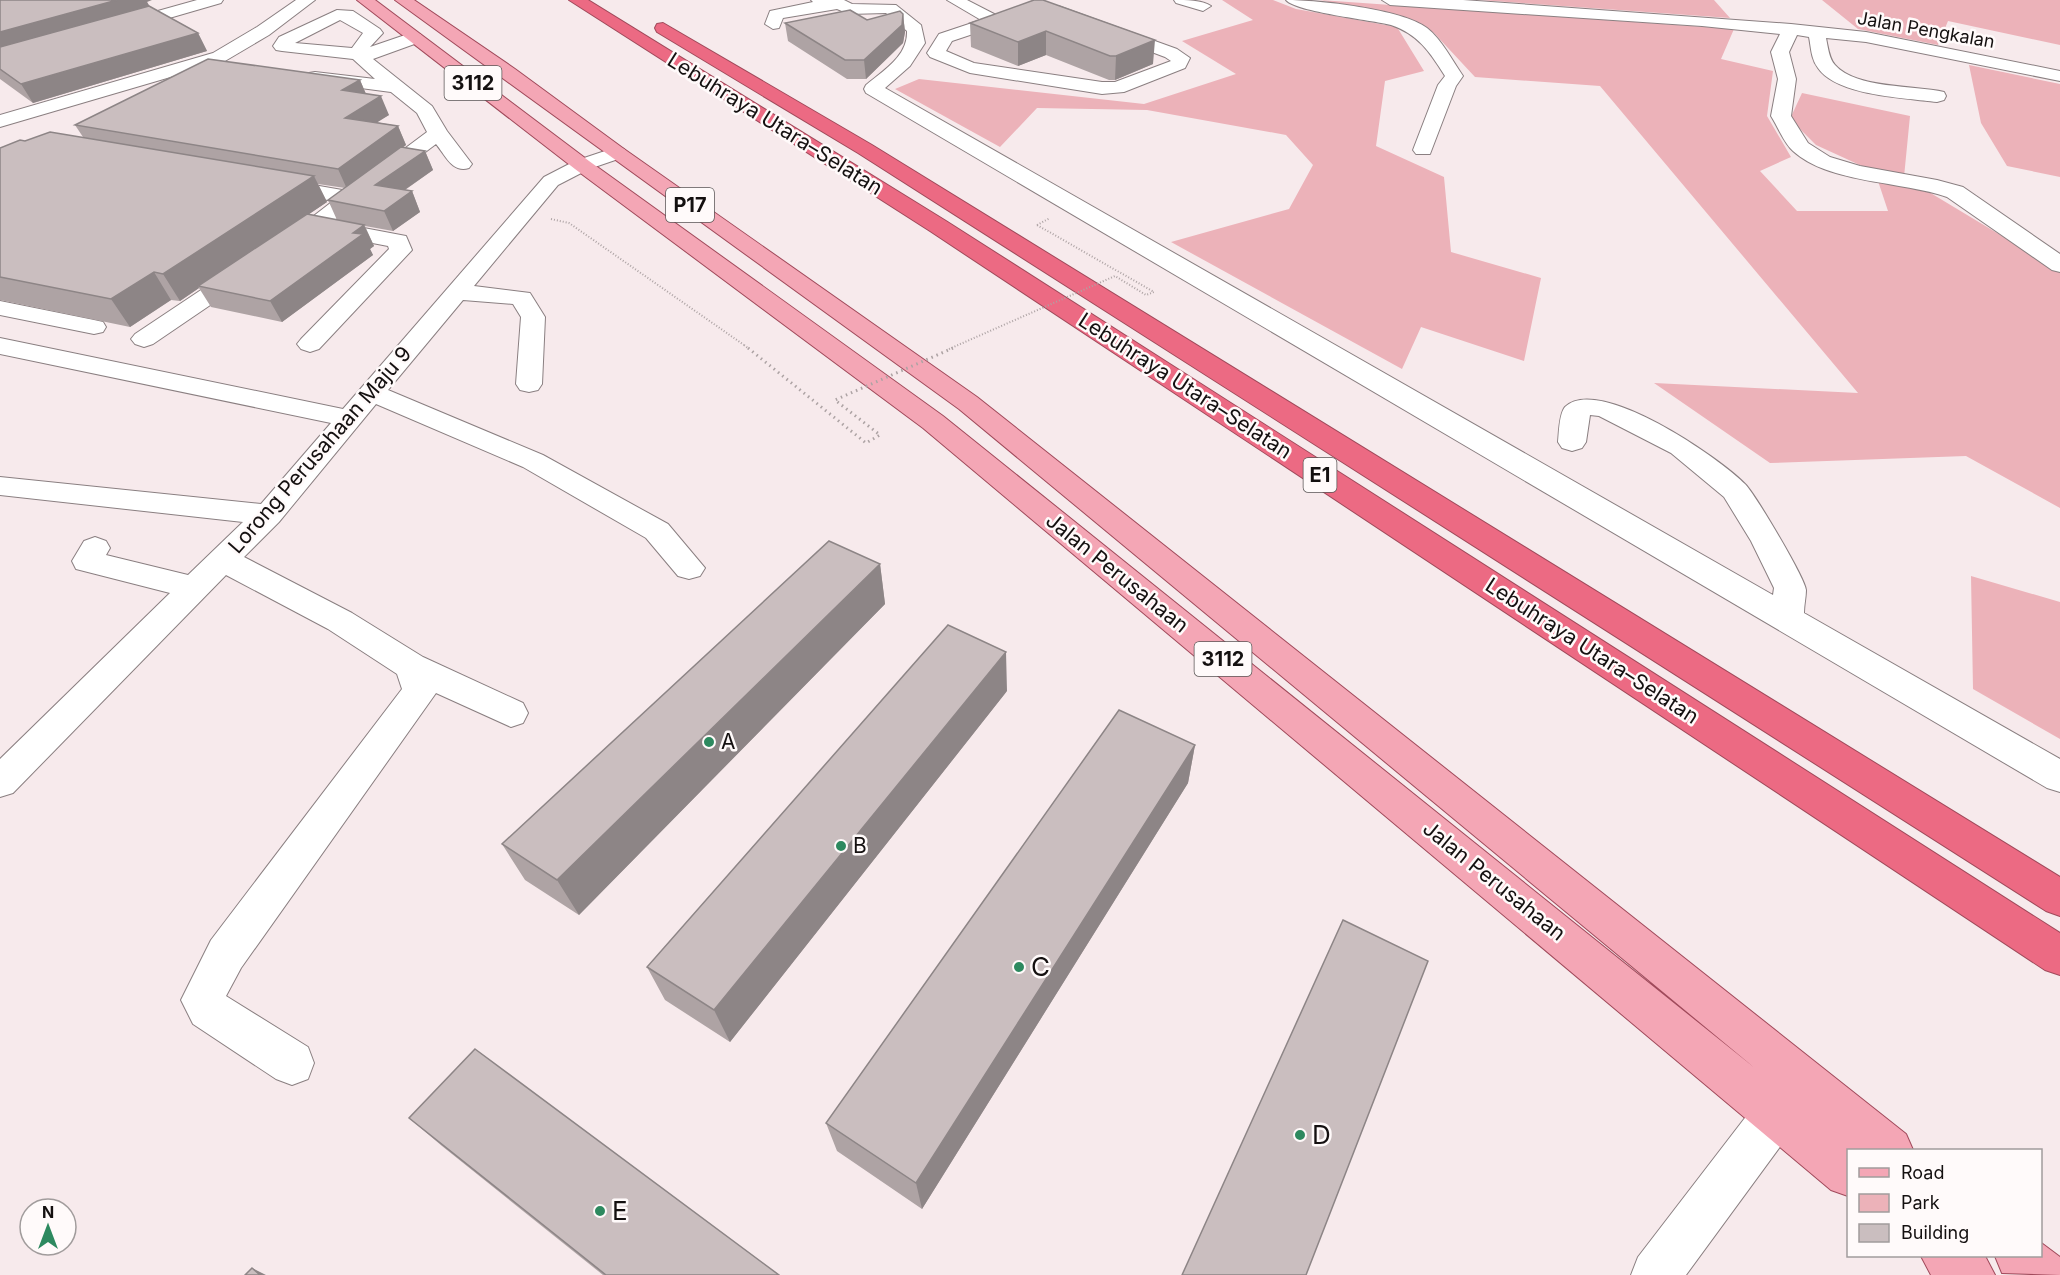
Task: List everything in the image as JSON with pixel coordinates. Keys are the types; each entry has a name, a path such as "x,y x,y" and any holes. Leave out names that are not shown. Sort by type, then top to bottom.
{"highway":[{"name":"Lebuhraya Utara–Selatan","path":"577,0 938,226 2060,956"},
{"name":"Lebuhraya Utara–Selatan","path":"633,9 865,149 2060,898"}],"main road":[{"name":"Jalan Perusahaan","path":"365,0 582,165 933,422 1847,1172"},
{"name":"Jalan Perusahaan","path":"403,0 509,73 762,258 968,403 1889,1149"},
{"path":"1948,1257 1970,1275"},
{"path":"2020,1257 2043,1275"}],"street":[{"path":"5,119 219,57 263,31 307,0"},
{"path":"819,0 833,1 849,9 899,5"},
{"path":"960,3 1018,0"},
{"path":"1182,0 1203,6"},
{"path":"1294,0 1310,6 1396,21 1419,30 1454,76 1447,86 1423,150"},
{"name":"Jalan Pengkalan","path":"1390,0 1791,29 1923,47 2060,76"},
{"path":"100,33 203,1"},
{"path":"960,3 994,21 1022,12 1058,11 1181,58 1179,64 1128,84 1109,88 970,68 936,53 945,38 994,21"},
{"path":"773,24 776,15 792,10 839,4"},
{"path":"834,24 866,12 899,5"},
{"path":"899,5 915,29 916,43 904,62 873,89 2060,777"},
{"path":"414,38 365,52 343,54 282,46 285,42 337,15 347,15 358,22 374,33 367,38 365,52 362,60 425,110 438,133 462,165"},
{"path":"309,50 358,22"},
{"path":"1791,29 1780,52 1787,78 1781,116 1800,147 1823,161 1856,172 1937,186 1955,192 2060,265"},
{"path":"230,30 263,31"},
{"path":"1816,32 1824,66 1836,77 1865,85 1937,96"},
{"path":"165,93 206,72 218,68 237,67"},
{"path":"294,74 397,87"},
{"path":"293,238 352,198 438,133"},
{"name":"Lorong Perusahaan Maju 9","path":"0,782 268,515 551,181 582,165 617,153"},
{"path":"265,182 352,198"},
{"path":"310,344 401,249 398,241 313,225"},
{"path":"144,339 263,258"},
{"path":"457,291 521,298 533,317 529,384"},
{"path":"0,308 94,327"},
{"path":"0,346 350,419"},
{"path":"372,393 533,461 657,531 689,568"},
{"path":"1572,442 1576,411 1588,407 1605,409 1681,447 1735,491 1766,541 1790,588 1787,617"},
{"path":"0,486 268,515"},
{"path":"95,548 87,561 195,588"},
{"path":"223,560 340,621 411,666 511,713"},
{"path":"292,1063 208,1009 202,1000 226,954 420,691 411,666"},
{"path":"1656,1275 1777,1113"}],"path":[{"path":"524,213 569,223 744,345 866,443 879,435 835,400 1115,276 1146,295 1154,292 1037,225"}],"green space":[{"path":"1222,0 1273,0 1296,9 1397,27 1424,71 1385,81 1376,146 1444,177 1451,252 1541,278 1524,361 1421,327 1402,369 1171,242 1289,209 1313,165 1286,135 1147,110 1037,108 1000,147 895,89 919,79 1144,104 1236,74 1182,41 1253,20"},
{"path":"1320,0 1734,29 1721,59 1773,71 1767,116 1791,157 1760,171 1797,211 1888,211 1875,172 1816,145 1790,119 1802,93 1910,116 1904,177 2060,271 2060,508 1966,456 1770,463 1654,383 1858,393 1600,86 1475,77 1434,33 1397,18"},
{"path":"1479,0 1714,0 1730,18"},
{"path":"1822,0 2060,0 2060,45 1948,21 1938,45 1858,29"},
{"path":"1969,65 2060,84 2060,177 2007,166 1981,123"},
{"path":"1971,576 2060,602 2060,739 1973,689"}],"building":[{"path":"0,0 117,0 0,32"},
{"path":"1034,0 1043,0 1155,40 1116,56 1110,56 1046,31 1018,42 970,23"},
{"path":"149,6 198,33 21,84 0,69 0,47"},
{"path":"850,10 867,20 900,11 903,14 902,25 864,60 845,60 785,23"},
{"path":"208,59 360,80 342,90 381,96 345,118 398,126 338,169 75,125"},
{"path":"50,132 314,176 163,274 154,272 111,299 0,277 0,148"},
{"path":"401,147 425,151 375,185 412,191 384,211 328,200"},
{"path":"307,214 364,225 353,233 363,234 270,301 198,286"},
{"path":"829,541 880,564 557,880 502,844"},
{"path":"948,625 1006,652 714,1010 647,967"},
{"name":"C","path":"1119,710 1195,745 916,1183 826,1123"},
{"name":"D","path":"1343,920 1428,961 1306,1275 1182,1275"},
{"name":"E","path":"475,1049 779,1275 606,1275 409,1118"},
{"path":"252,1268 260,1275 245,1275"}],"place":[{"name":"A","path":"709,742"},
{"name":"B","path":"841,846"},
{"name":"C","path":"1019,967"},
{"name":"D","path":"1300,1135"},
{"name":"E","path":"600,1211"}]}
